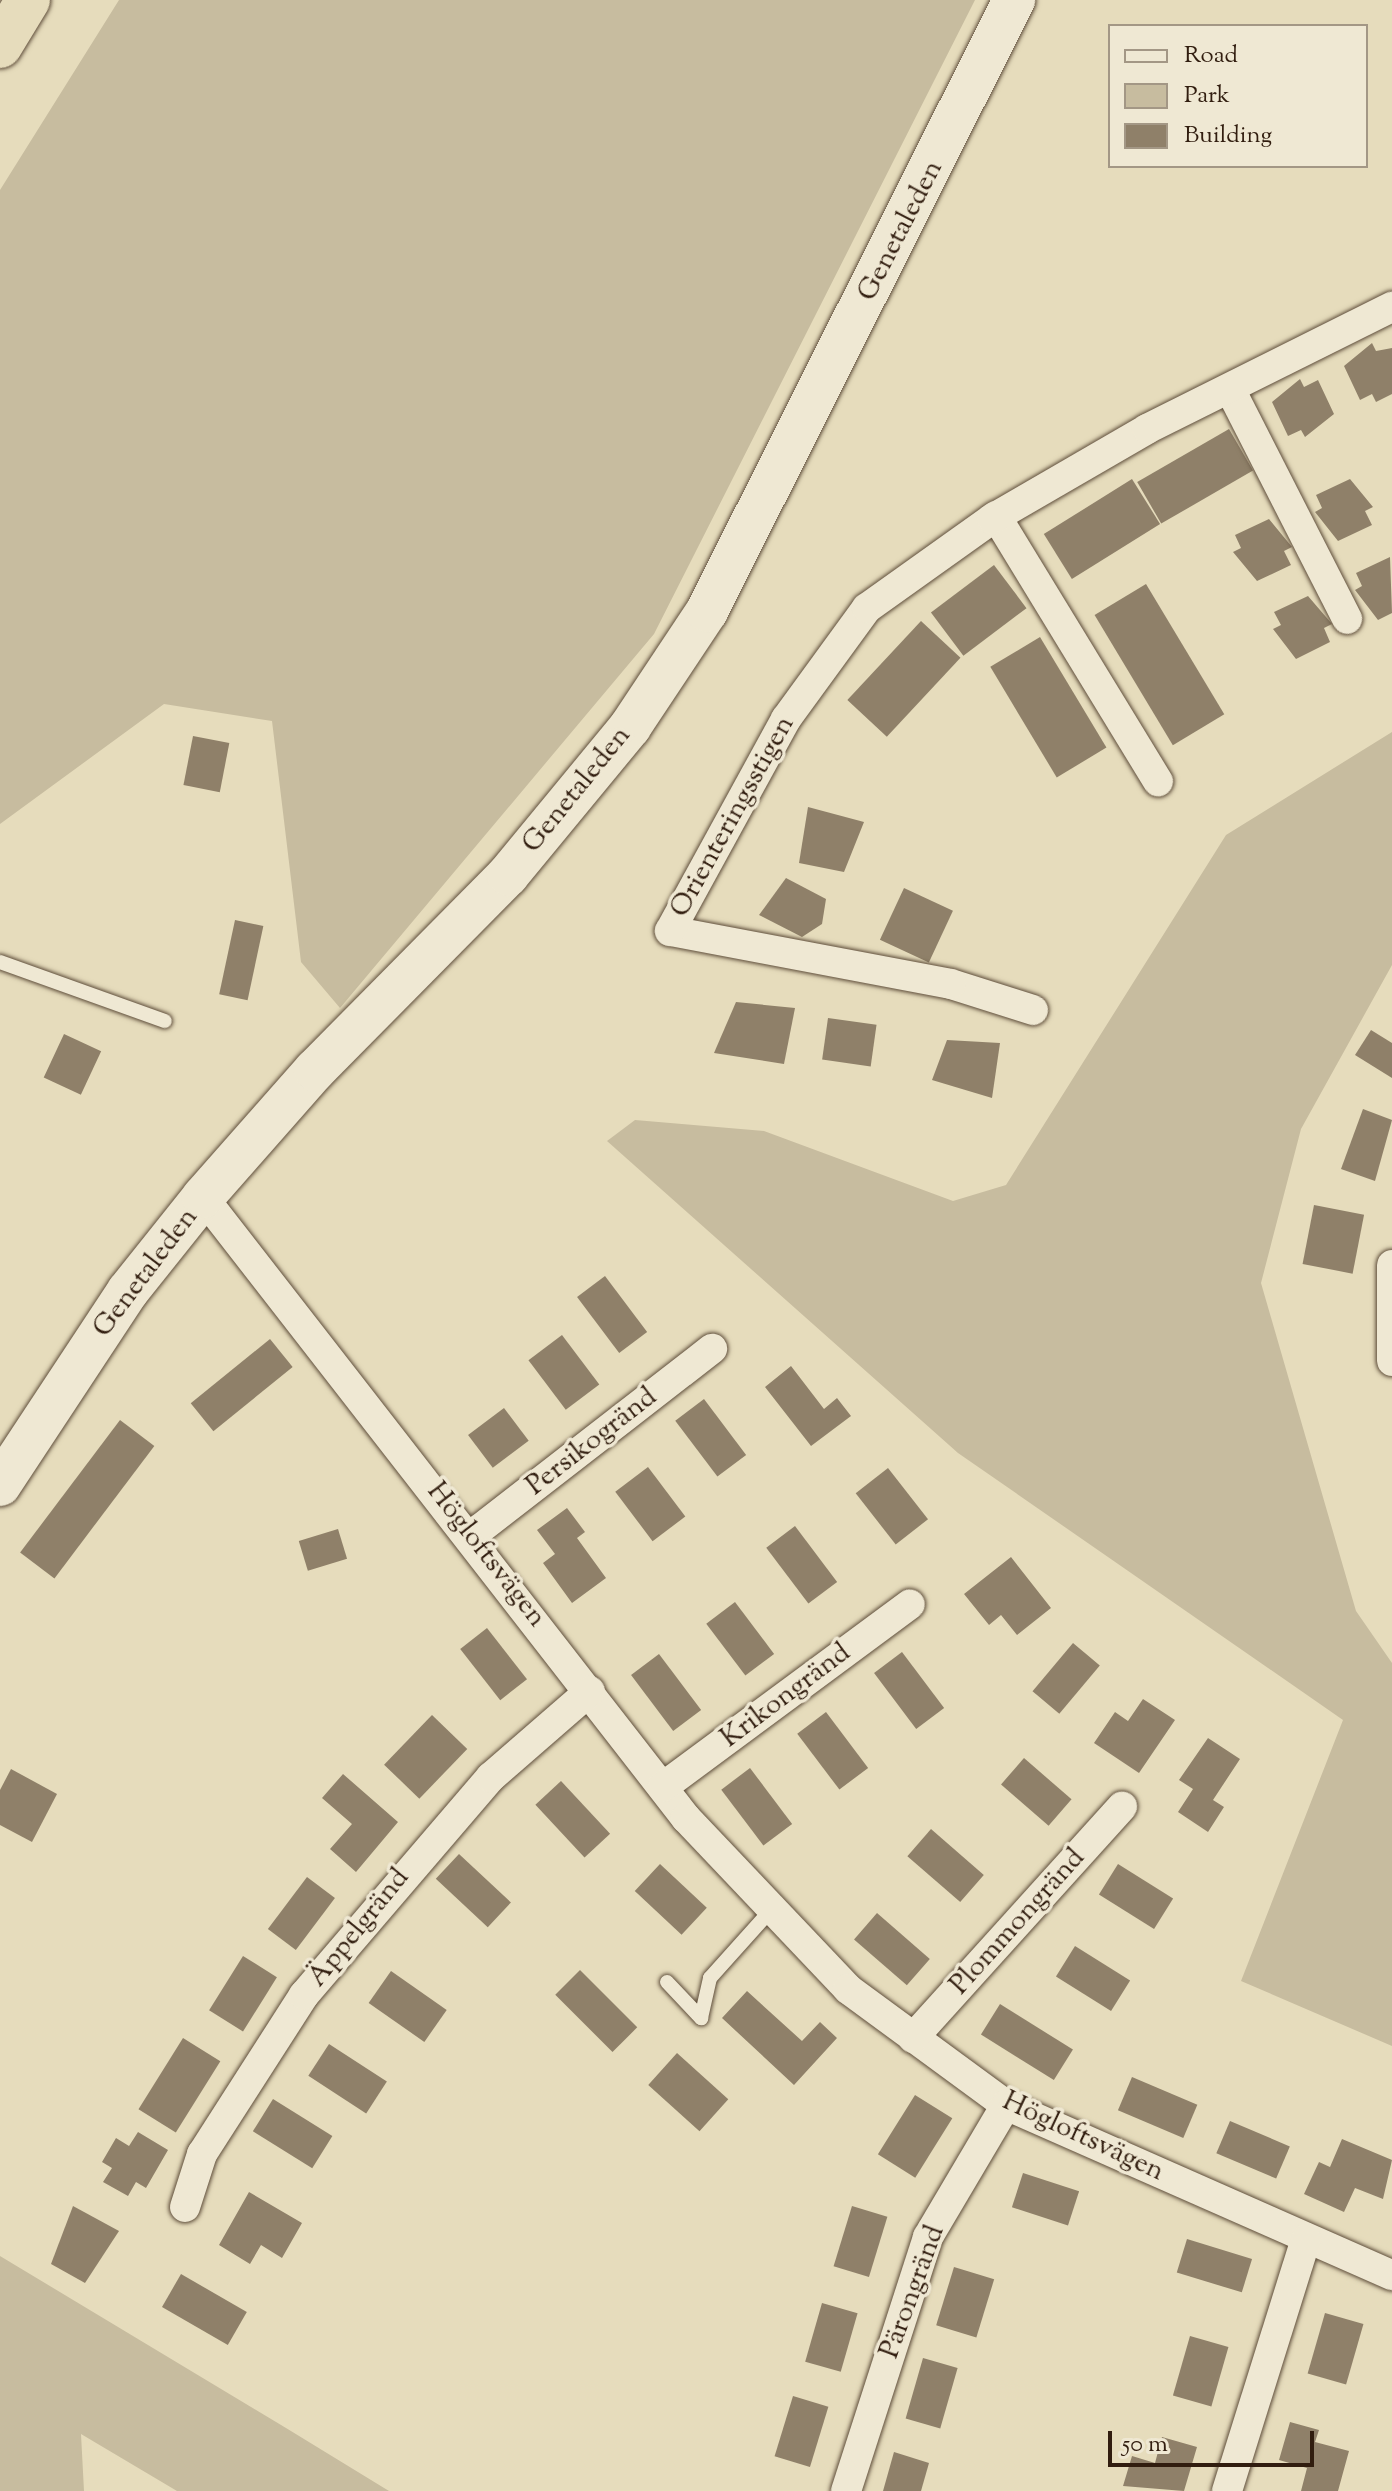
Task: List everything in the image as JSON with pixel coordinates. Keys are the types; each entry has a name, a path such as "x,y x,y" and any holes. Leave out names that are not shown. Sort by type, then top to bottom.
{"highway":[{"path":"0,46 28,0"}],"main road":[{"name":"Genetaleden","path":"0,1485 128,1291 203,1197 315,1070 508,875 630,727 707,611 1014,0"}],"street":[{"name":"Orienteringsstigen","path":"1033,1010 951,984 670,931 827,658 889,590 996,516 1230,389 1392,307"},
{"path":"1230,389 1347,619"},
{"path":"996,516 1158,781"},
{"name":"Högloftsvägen","path":"203,1197 472,1535 663,1787 848,1989 1006,2105 1392,2275"},
{"path":"1392,1265 1392,1361"},
{"name":"Persikogränd","path":"472,1535 712,1349"},
{"name":"Krikongränd","path":"663,1787 910,1604"},
{"name":"Äppelgränd","path":"185,2207 216,2131 304,1995 491,1777 590,1691"},
{"name":"Plommongränd","path":"913,2038 1122,1807"},
{"name":"Pärongränd","path":"846,2491 928,2237 1006,2105"},
{"path":"1227,2491 1306,2239"}],"lane":[{"path":"0,962 165,1021"},
{"path":"667,1982 701,2018 710,1978 772,1909"}],"green space":[{"path":"119,0 975,0 654,634 340,1008 301,962 272,721 164,704 0,824 0,190"},
{"path":"1392,732 1392,965 1301,1129 1261,1283 1356,1611 1392,1663 1392,2046 1241,1981 1343,1720 958,1453 607,1141 635,1120 764,1131 953,1201 1006,1185 1226,835"},
{"path":"0,2256 389,2491 177,2491 81,2434 84,2491 0,2491"}],"building":[{"path":"1372,343 1376,351 1392,348 1392,394 1376,402 1372,394 1360,400 1344,366"},
{"path":"1300,379 1304,387 1318,380 1334,414 1305,437 1301,430 1288,436 1272,402"},
{"path":"1229,429 1253,471 1161,524 1137,482"},
{"path":"1132,479 1160,524 1072,579 1044,534"},
{"path":"1350,479 1373,507 1365,511 1372,525 1338,541 1315,512 1322,508 1316,495"},
{"path":"1269,519 1292,547 1284,551 1291,565 1257,581 1233,552 1241,548 1235,535"},
{"path":"1390,557 1392,613 1378,620 1355,590 1362,586 1356,573"},
{"path":"994,565 1026,608 963,656 931,613"},
{"path":"1146,584 1224,714 1173,745 1095,615"},
{"path":"1308,596 1332,624 1324,628 1330,642 1296,659 1273,629 1281,625 1274,612"},
{"path":"921,621 960,658 887,737 847,700"},
{"path":"1040,637 1106,748 1057,777 990,667"},
{"path":"193,736 229,743 220,792 183,785"},
{"path":"808,807 864,822 844,872 799,863"},
{"path":"786,878 826,899 822,924 802,937 759,915"},
{"path":"904,888 953,911 929,962 880,940"},
{"path":"235,920 263,926 248,1000 219,994"},
{"path":"736,1002 795,1008 784,1064 714,1053"},
{"path":"828,1018 877,1025 871,1066 822,1060"},
{"path":"1371,1030 1392,1043 1392,1078 1355,1055"},
{"path":"64,1034 101,1051 81,1095 44,1078"},
{"path":"947,1040 1000,1043 992,1098 932,1080"},
{"path":"1363,1109 1392,1120 1375,1181 1341,1169"},
{"path":"1314,1205 1364,1215 1353,1274 1303,1264"},
{"path":"605,1276 647,1332 619,1353 577,1297"},
{"path":"562,1335 599,1385 566,1410 528,1360"},
{"path":"270,1339 293,1367 213,1431 191,1403"},
{"path":"791,1366 824,1409 837,1398 851,1416 811,1446 765,1387"},
{"path":"704,1399 746,1455 717,1477 675,1421"},
{"path":"504,1408 529,1441 493,1468 468,1435"},
{"path":"120,1420 154,1446 54,1578 20,1553"},
{"path":"648,1467 685,1517 653,1541 615,1492"},
{"path":"888,1468 928,1519 896,1544 856,1493"},
{"path":"567,1508 585,1532 577,1538 606,1578 572,1603 543,1563 555,1554 537,1530"},
{"path":"795,1526 837,1582 808,1604 766,1548"},
{"path":"338,1529 347,1559 308,1571 299,1541"},
{"path":"1011,1557 1051,1608 1017,1635 1001,1615 989,1625 964,1594"},
{"path":"735,1602 774,1654 745,1676 706,1624"},
{"path":"487,1628 527,1679 500,1700 460,1649"},
{"path":"1073,1643 1100,1665 1059,1714 1033,1691"},
{"path":"902,1652 944,1708 916,1729 874,1673"},
{"path":"659,1654 701,1710 673,1731 631,1675"},
{"path":"1143,1699 1175,1720 1139,1773 1094,1743 1115,1712 1128,1721"},
{"path":"826,1712 868,1768 839,1790 797,1734"},
{"path":"432,1715 467,1749 419,1799 384,1765"},
{"path":"1208,1738 1240,1759 1213,1800 1224,1807 1208,1832 1178,1812 1193,1789 1179,1780"},
{"path":"1024,1758 1072,1799 1049,1826 1001,1784"},
{"path":"750,1768 792,1824 763,1846 721,1790"},
{"path":"11,1769 57,1794 32,1842 0,1825 0,1790"},
{"path":"343,1774 398,1822 356,1872 330,1849 352,1824 322,1798"},
{"path":"561,1781 610,1834 585,1858 535,1805"},
{"path":"931,1829 984,1875 960,1902 907,1856"},
{"path":"459,1854 511,1902 488,1927 436,1879"},
{"path":"660,1864 707,1908 682,1935 635,1891"},
{"path":"1118,1864 1173,1898 1154,1929 1099,1895"},
{"path":"307,1877 335,1898 296,1950 268,1929"},
{"path":"877,1913 930,1959 907,1985 854,1939"},
{"path":"1075,1946 1130,1980 1111,2011 1056,1977"},
{"path":"243,1956 277,1977 243,2031 209,2010"},
{"path":"580,1970 637,2027 613,2052 555,1995"},
{"path":"391,1971 447,2010 424,2042 369,2003"},
{"path":"747,1991 802,2041 820,2022 837,2038 794,2085 722,2018"},
{"path":"1000,2004 1073,2050 1054,2080 981,2035"},
{"path":"183,2038 220,2061 176,2133 138,2109"},
{"path":"329,2044 387,2082 366,2113 308,2076"},
{"path":"677,2053 728,2099 700,2131 648,2085"},
{"path":"1132,2077 1197,2105 1183,2138 1118,2110"},
{"path":"915,2095 952,2118 915,2178 878,2154"},
{"path":"273,2099 332,2136 312,2168 253,2131"},
{"path":"1230,2121 1290,2146 1276,2179 1216,2153"},
{"path":"138,2132 168,2150 146,2188 136,2182 128,2196 103,2182 112,2168 102,2162 116,2138 129,2146"},
{"path":"1342,2139 1392,2160 1383,2199 1355,2188 1344,2212 1304,2194 1319,2162 1330,2167"},
{"path":"1023,2173 1079,2191 1068,2225 1012,2207"},
{"path":"249,2192 302,2223 282,2258 261,2245 250,2264 219,2245"},
{"path":"73,2206 119,2231 85,2283 51,2264"},
{"path":"852,2206 887,2217 869,2277 834,2266"},
{"path":"1187,2239 1252,2259 1242,2292 1177,2272"},
{"path":"954,2267 994,2279 976,2338 936,2325"},
{"path":"181,2274 247,2312 228,2345 162,2307"},
{"path":"822,2303 858,2313 841,2372 805,2362"},
{"path":"1325,2313 1363,2324 1346,2385 1308,2374"},
{"path":"1190,2336 1228,2347 1211,2407 1173,2396"},
{"path":"923,2358 958,2368 940,2428 906,2419"},
{"path":"793,2396 828,2407 810,2467 775,2456"},
{"path":"1290,2422 1319,2430 1315,2442 1349,2451 1338,2491 1301,2491 1307,2468 1279,2460"},
{"path":"1162,2437 1197,2447 1184,2491 1123,2486 1132,2456 1155,2463"},
{"path":"894,2452 929,2463 921,2491 883,2491"}]}
